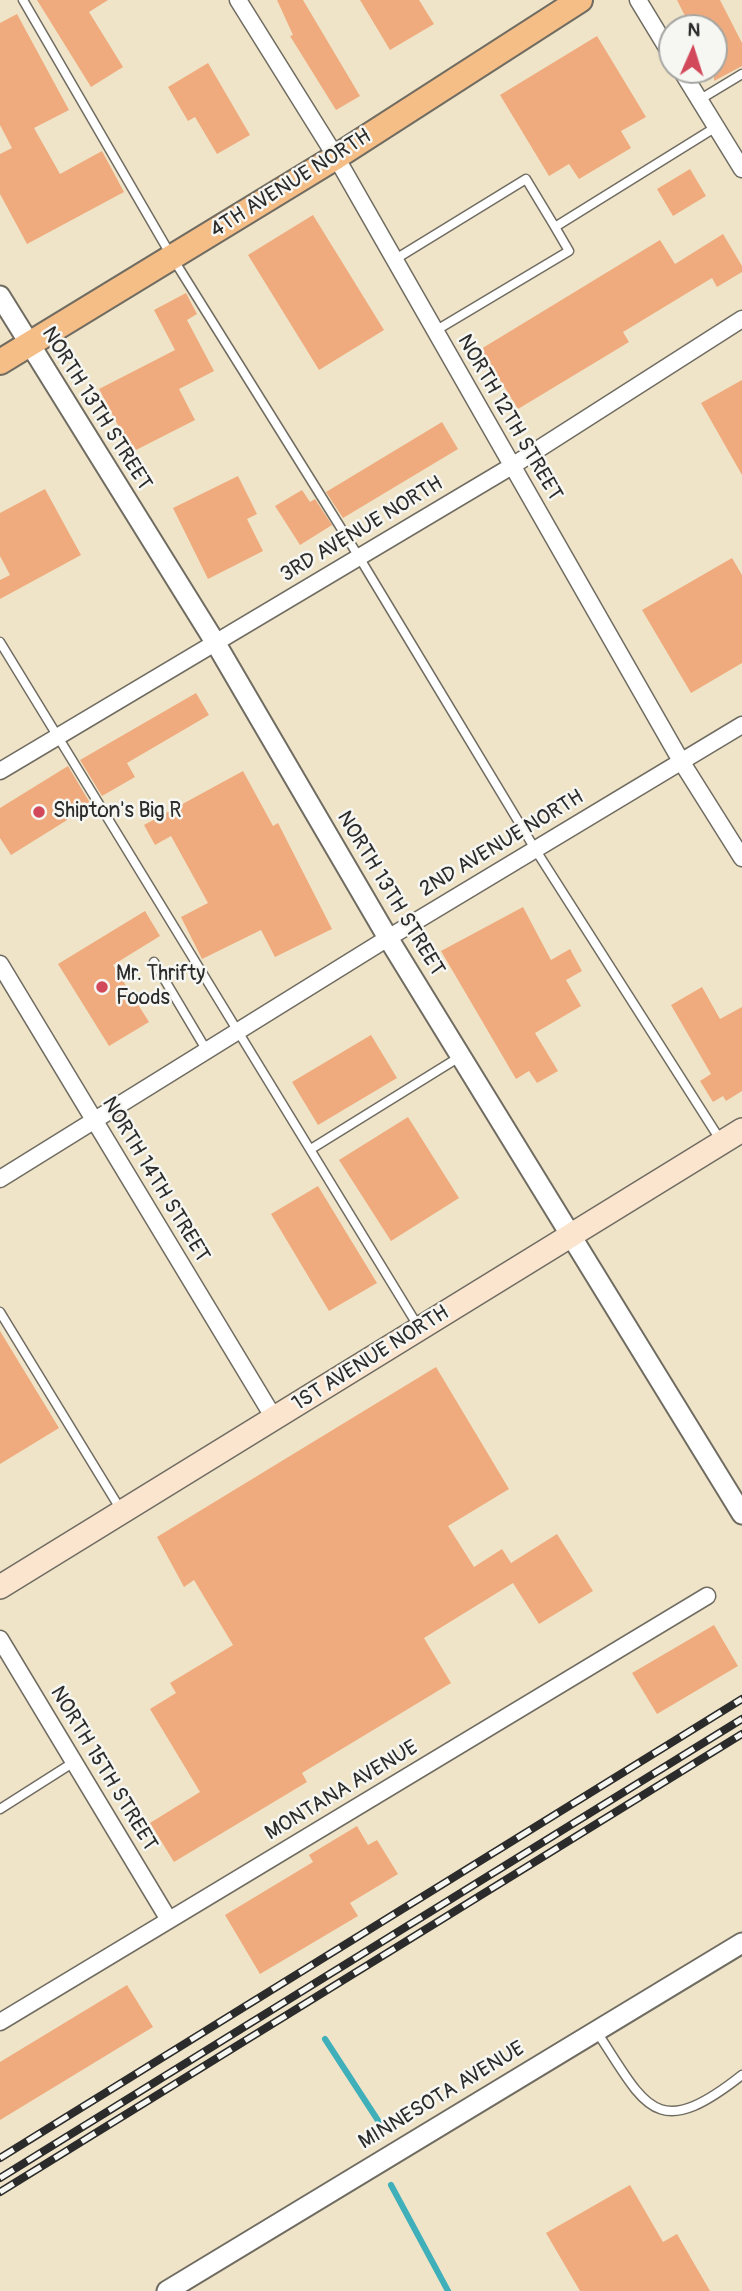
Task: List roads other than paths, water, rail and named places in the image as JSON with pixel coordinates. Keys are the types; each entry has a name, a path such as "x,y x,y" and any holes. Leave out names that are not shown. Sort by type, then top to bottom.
{"main road":[{"name":"4TH AVENUE NORTH","path":"0,362 336,157 580,0"},
{"name":"1ST AVENUE NORTH","path":"0,1587 742,1130"}],"street":[{"name":"NORTH 12TH STREET","path":"238,0 336,157 681,761 742,858"},
{"path":"638,0 658,33"},
{"path":"689,84 716,127 737,150 742,170"},
{"name":"NORTH 13TH STREET","path":"0,296 215,642 388,937 742,1514"},
{"name":"3RD AVENUE NORTH","path":"0,771 512,467 742,319"},
{"name":"2ND AVENUE NORTH","path":"0,1179 388,937 742,725"},
{"name":"NORTH 14TH STREET","path":"0,964 274,1419"},
{"name":"MONTANA AVENUE","path":"0,2022 707,1596"},
{"name":"NORTH 15TH STREET","path":"0,1639 169,1920"},
{"name":"MINNESOTA AVENUE","path":"167,2291 742,1943"}],"lane":[{"path":"23,0 172,257 359,557 535,849 722,1143"},
{"path":"699,100 742,74"},
{"path":"555,227 716,127"},
{"path":"394,260 526,179 569,251 435,331"},
{"path":"0,642 420,1328"},
{"path":"155,962 207,1051"},
{"path":"312,1149 461,1056"},
{"path":"0,1312 122,1512"},
{"path":"0,1809 74,1762"},
{"path":"596,2030 636,2092 652,2108 674,2112 714,2097 742,2075"}],"waterway":[{"path":"325,2039 379,2122"},
{"path":"391,2185 448,2291"}],"railway":[{"path":"0,2158 742,1699"},
{"path":"0,2178 742,1719"},
{"path":"0,2192 742,1734"}],"place":[{"name":"Shipton's Big R","path":"39,812"},
{"name":"Mr. Thrifty Foods","path":"102,987"}]}
